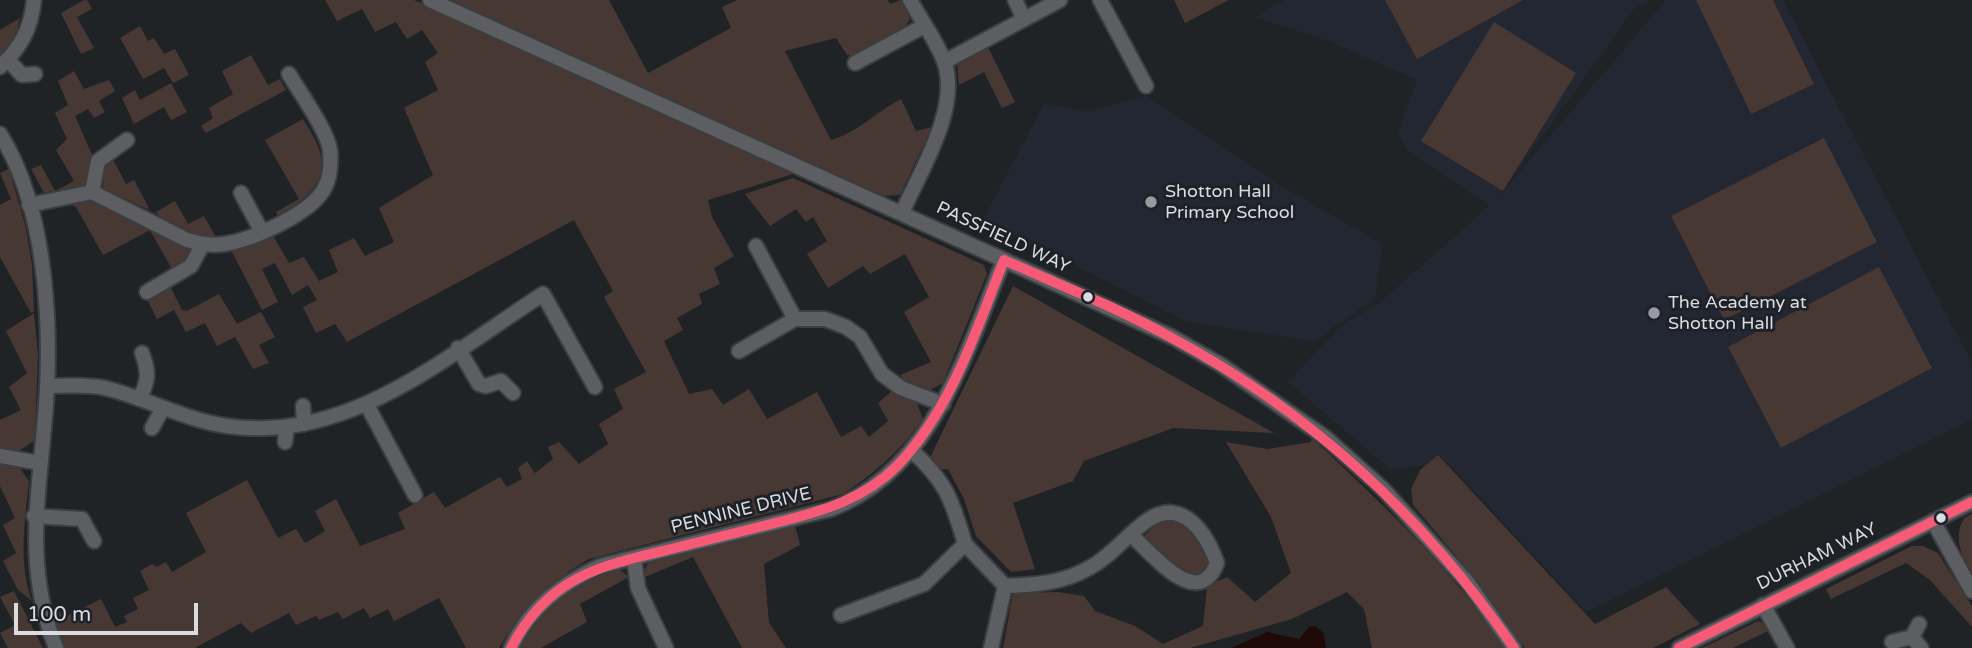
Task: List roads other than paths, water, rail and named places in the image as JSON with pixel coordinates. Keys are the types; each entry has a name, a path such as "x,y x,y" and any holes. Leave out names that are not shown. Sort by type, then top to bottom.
{"street":[{"path":"34,0 27,34 18,50 4,63 22,75 35,74"},
{"name":"PASSFIELD WAY","path":"430,0 1172,337 1221,365 1326,438 1383,489 1468,583 1514,648"},
{"path":"902,213 947,110 950,88 944,62 910,0"},
{"path":"1015,0 1024,19"},
{"path":"944,62 1060,0"},
{"path":"1100,0 1146,86"},
{"path":"855,63 924,26"},
{"path":"29,205 92,192 187,240 203,244 240,241 262,232 314,204 325,187 330,172 330,147 323,123 289,74"},
{"path":"0,134 29,205 45,305 47,386 34,516 35,563 44,612 56,648"},
{"path":"92,192 98,161 127,140"},
{"path":"241,193 262,232"},
{"path":"147,292 191,266 203,244"},
{"path":"756,246 795,319"},
{"name":"PENNINE DRIVE","path":"511,648 518,631 543,601 571,579 600,566 820,512 854,500 885,477 911,450 943,404 1004,260"},
{"path":"47,386 102,387 227,426 286,435 304,424 367,405 543,294 595,387"},
{"path":"739,351 795,319 825,319 846,327 860,337 882,374 901,388 943,404"},
{"path":"458,348 479,384 486,386 501,381 513,393"},
{"path":"139,399 149,372 142,354"},
{"path":"367,405 415,495"},
{"path":"303,406 304,424"},
{"path":"152,428 163,408"},
{"path":"911,450 936,471 954,506 965,544 1005,586 1041,584 1070,577 1092,567 1132,536 1147,520 1160,514 1178,514 1193,520 1211,546 1217,564 1212,577 1202,584 1191,584 1177,576 1132,536"},
{"path":"0,456 40,463"},
{"name":"DURHAM WAY","path":"1679,648 1972,502"},
{"path":"34,516 82,519 94,541"},
{"path":"1933,521 1972,591"},
{"path":"841,615 924,584 965,544"},
{"path":"634,558 638,588 666,648"},
{"path":"991,648 1005,586"},
{"path":"1763,605 1787,648"},
{"path":"1892,642 1917,636"}],"place":[{"name":"Shotton Hall Primary School","path":"1151,202"},
{"name":"The Academy at Shotton Hall","path":"1654,313"}]}
